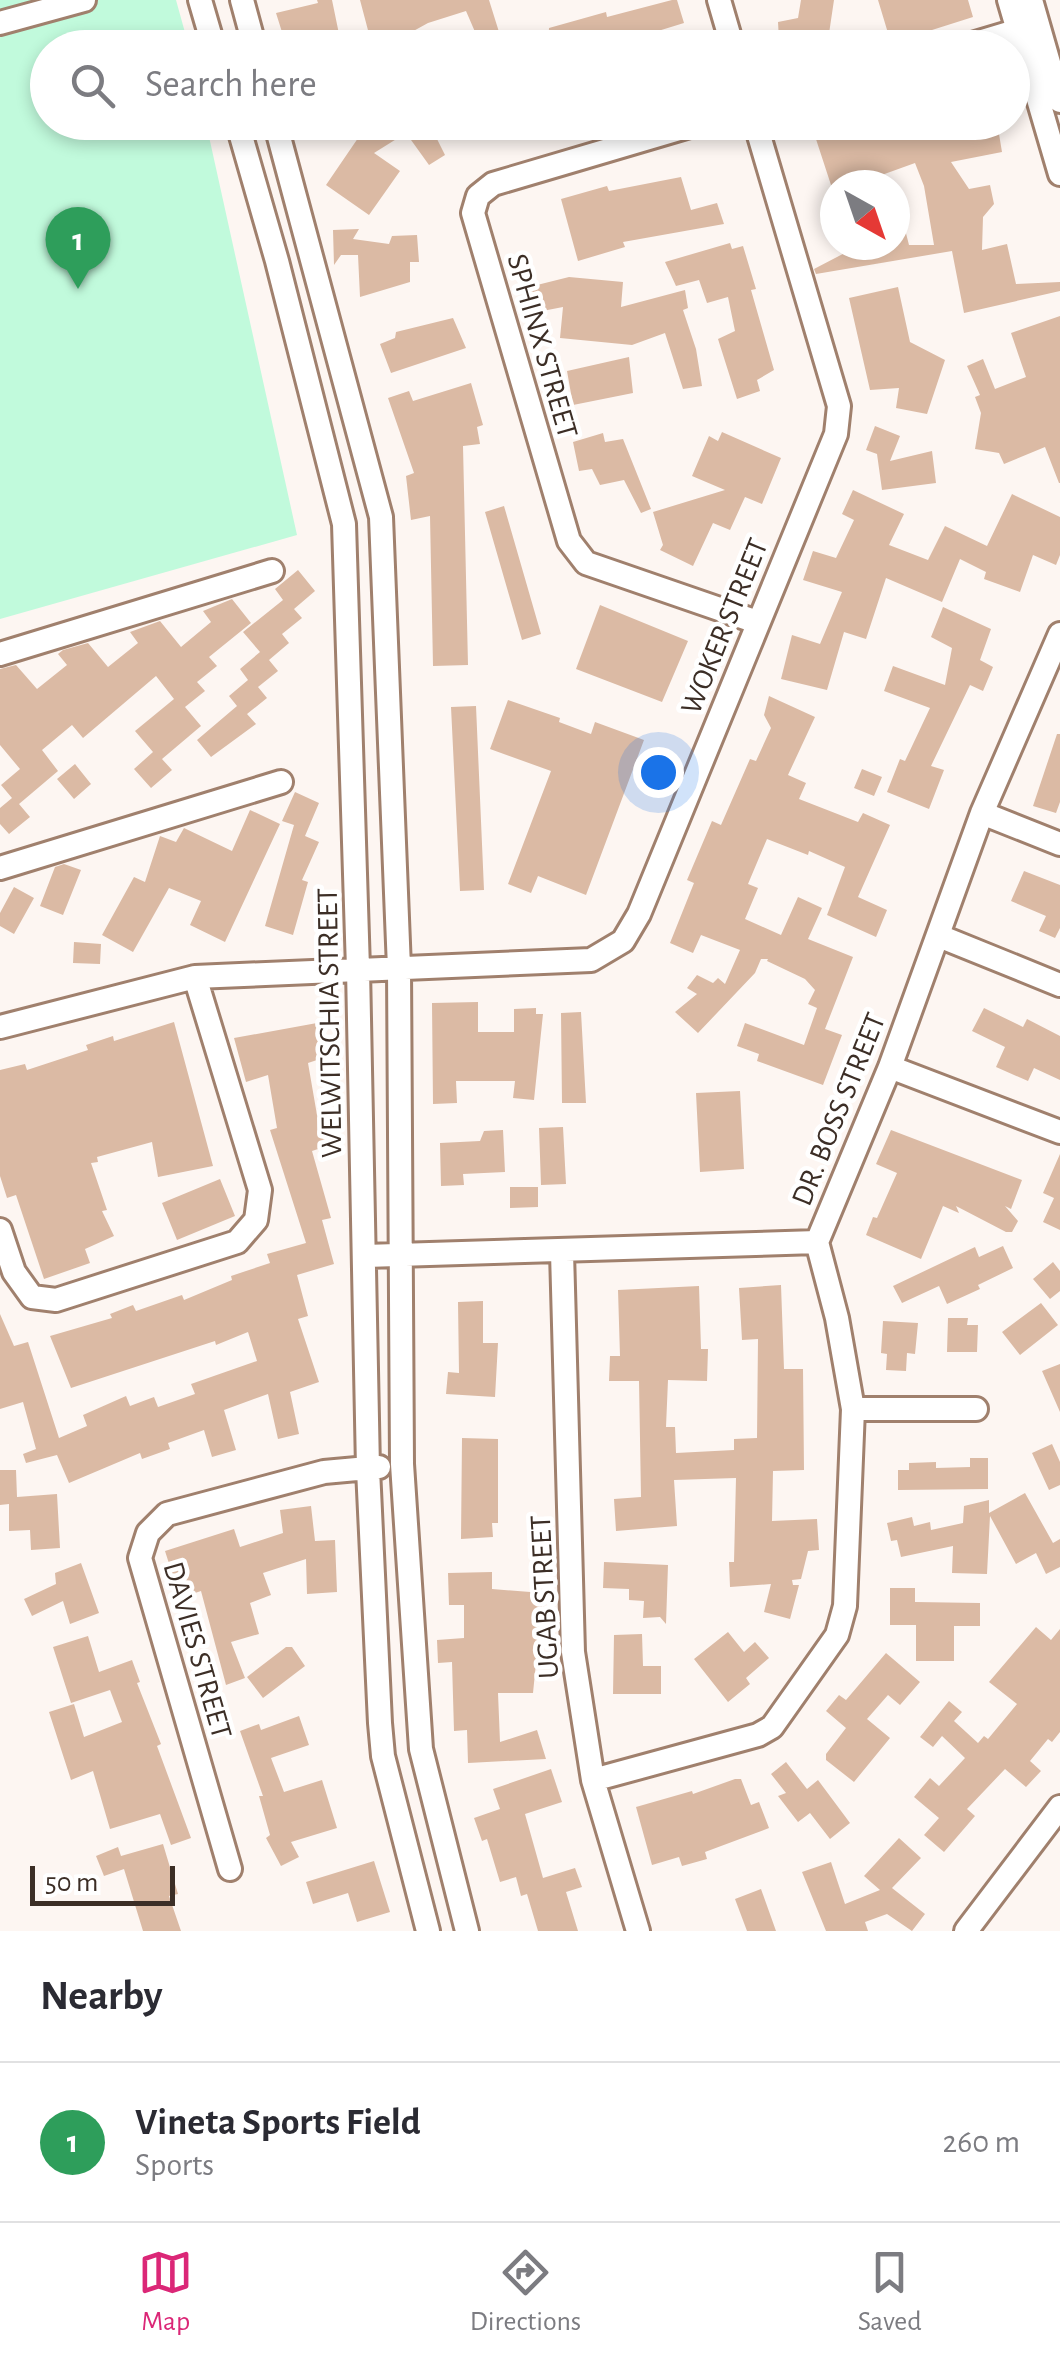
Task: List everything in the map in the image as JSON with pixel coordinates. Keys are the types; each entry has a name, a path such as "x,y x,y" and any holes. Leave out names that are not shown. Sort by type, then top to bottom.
{"street":[{"path":"0,22 84,0"},
{"path":"200,0 209,30"},
{"path":"242,0 250,30"},
{"path":"719,0 727,30"},
{"path":"1009,0 1028,30"},
{"path":"1028,30 1030,0"},
{"path":"1017,30 1027,27"},
{"path":"1030,33 1060,98"},
{"path":"1030,40 1060,174"},
{"name":"WELWITSCHIA STREET","path":"241,140 278,261 344,524 368,1469 383,1756 428,1931"},
{"path":"280,140 380,517 398,968 402,1464 421,1749 467,1931"},
{"name":"SPHINX STREET","path":"642,140 493,184 478,196 472,213 569,541 586,562 757,622"},
{"name":"WOKER STREET","path":"0,1027 195,976 591,960 623,941 639,914 836,434 839,406 759,140"},
{"path":"0,654 272,571"},
{"name":"DR. BOSS STREET","path":"365,1256 816,1242 890,1067 982,813 1060,634"},
{"path":"0,868 281,782"},
{"path":"982,813 1060,844"},
{"path":"939,936 1060,985"},
{"path":"0,1230 14,1272 32,1297 56,1300 237,1242 256,1220 260,1190 195,976"},
{"path":"890,1067 1060,1132"},
{"path":"593,1780 758,1735 772,1727 838,1635 842,1622 853,1409 836,1318 816,1242"},
{"name":"UGAB STREET","path":"562,1252 573,1652 593,1780 638,1931"},
{"path":"853,1409 976,1409"},
{"name":"DAVIES STREET","path":"230,1869 140,1558 148,1533 168,1514 324,1472 402,1464"},
{"path":"966,1931 1060,1807"}],"green space":[{"path":"0,0 176,0 184,30 30,30 30,140 210,140 297,535 0,619"}],"building":[{"path":"317,0 332,0 338,30 281,30 276,13 318,3"},
{"path":"360,0 489,0 498,30 474,30 466,11 415,30 368,30"},
{"path":"677,0 684,23 661,30 549,30 606,12 607,17"},
{"path":"801,0 834,0 830,30 778,30 778,22 798,18"},
{"path":"878,0 968,0 973,17 932,30 887,30"},
{"path":"357,140 395,140 374,153 400,171 369,215 326,185"},
{"path":"411,140 438,140 445,155 429,165"},
{"path":"816,140 1000,140 1002,152 951,162 969,189 990,185 994,204 983,217 982,250 1007,244 1016,284 1060,282 1060,291 964,313 952,251 910,258 910,245 934,245 924,186 915,163 896,170 826,170"},
{"path":"681,177 691,210 717,203 724,224 623,242 625,247 578,261 561,199 607,186 609,191"},
{"path":"359,229 353,239 389,244 392,236 417,235 419,262 410,262 410,282 360,297 358,255 341,255 334,265 333,230"},
{"path":"730,243 732,249 743,246 774,370 757,380 760,391 737,399 718,339 735,331 728,297 707,303 699,280 676,286 665,262"},
{"path":"831,260 899,260 816,274 814,269"},
{"path":"569,277 623,282 621,307 685,290 688,308 683,310 696,349 702,386 683,389 665,333 632,345 560,338 563,307 527,314 521,289"},
{"path":"898,287 910,342 945,360 927,414 896,408 899,388 870,390 849,298"},
{"path":"1060,316 1059,483 1045,447 1004,464 999,453 975,449 981,413 975,397 980,395 967,366 983,359 995,389 1026,377 1011,333"},
{"path":"453,318 466,348 391,373 380,344 395,338 396,332"},
{"path":"629,357 633,393 573,405 567,371"},
{"path":"471,383 483,425 477,427 480,444 463,446 468,665 433,666 430,516 411,520 406,476 414,473 388,398 409,391 413,401"},
{"path":"875,426 900,436 890,461 932,451 936,483 882,490 877,454 866,450"},
{"path":"722,432 781,458 762,504 745,497 730,530 713,523 693,566 660,550 663,545 653,512 725,490 692,476 709,436 718,441"},
{"path":"603,433 605,442 623,439 651,509 641,513 624,480 600,485 592,469 579,471 573,442"},
{"path":"853,490 904,514 889,545 928,560 945,526 987,546 1012,494 1060,517 1060,555 1056,565 1033,555 1020,592 984,579 986,572 960,559 942,602 886,578 866,639 844,632 827,690 781,679 792,635 820,644 842,592 803,580 813,551 836,558 854,520 842,514"},
{"path":"504,506 541,634 522,640 485,512"},
{"path":"298,570 315,591 294,609 302,618 282,634 289,643 269,660 278,671 258,687 267,698 247,714 256,724 211,757 197,740 237,706 229,696 248,680 240,669 260,652 243,632 283,600 275,589"},
{"path":"232,599 251,623 209,657 217,666 197,682 205,691 185,707 201,726 162,759 172,770 151,788 134,769 153,752 135,731 174,699 156,676 83,738 72,725 42,750 58,771 19,804 30,817 9,834 0,824 0,808 12,798 1,785 20,769 0,745 0,669 16,665 37,689 67,665 58,654 63,650 88,643 108,667 138,643 130,632 160,621 181,647 211,622 203,611"},
{"path":"600,605 688,641 662,702 576,669"},
{"path":"943,607 991,629 980,660 993,667 983,691 970,685 931,766 944,770 929,809 887,792 900,759 905,761 930,708 884,691 893,666 945,685 952,648 931,637"},
{"path":"769,696 815,717 788,775 806,783 799,799 858,822 863,813 890,825 858,897 887,910 876,937 827,915 845,867 809,851 808,855 767,839 748,884 758,888 745,919 781,935 798,897 822,908 808,939 853,957 825,1029 842,1035 823,1085 757,1061 759,1054 737,1046 745,1023 804,1045 817,1008 808,1004 815,990 805,979 768,959 761,959 755,973 698,1033 675,1012 697,994 687,988 697,975 713,983 718,978 725,984 740,950 701,935 693,953 670,943 694,883 687,880 712,821 721,825 750,759 756,761 771,728 764,715"},
{"path":"508,700 560,718 559,722 591,734 595,722 644,740 586,895 538,876 531,893 508,884 551,771 490,749"},
{"path":"476,706 484,890 460,891 451,707"},
{"path":"1057,734 1060,802 1056,813 1033,806"},
{"path":"75,764 91,784 74,799 57,779"},
{"path":"862,769 882,777 874,796 854,788"},
{"path":"295,792 319,803 305,836 319,842 302,880 308,882 293,935 265,926 294,825 282,821"},
{"path":"250,810 280,824 225,942 190,925 201,901 169,888 133,952 102,935 134,877 145,882 160,836 176,842 184,828 232,851"},
{"path":"64,864 81,870 63,915 40,906 55,867"},
{"path":"1024,871 1060,885 1060,928 1055,938 1039,931 1046,916 1011,901"},
{"path":"14,887 34,898 14,934 0,926 0,913"},
{"path":"74,942 101,944 100,964 73,963"},
{"path":"478,1002 478,1032 514,1032 514,1009 536,1008 536,1014 543,1014 534,1100 513,1098 515,1081 456,1081 457,1103 433,1104 432,1003"},
{"path":"984,1008 1023,1027 1027,1019 1060,1036 1060,1080 1034,1068 1028,1081 996,1067 1005,1047 972,1031"},
{"path":"581,1012 586,1103 562,1103 561,1013"},
{"path":"174,1022 213,1166 158,1177 152,1142 97,1157 98,1162 91,1163 107,1210 102,1211 114,1236 85,1249 90,1263 44,1279 16,1195 7,1198 0,1176 0,1070 25,1064 27,1070 88,1050 86,1045 113,1036 114,1041"},
{"path":"317,1023 323,1058 308,1063 317,1115 321,1114 330,1145 312,1151 331,1218 322,1220 334,1264 297,1275 308,1316 298,1319 319,1382 290,1392 299,1434 278,1439 268,1394 224,1410 236,1450 212,1457 204,1430 168,1443 170,1449 142,1459 140,1453 69,1483 57,1455 26,1463 23,1454 36,1449 23,1402 0,1409 0,1314 14,1346 28,1342 59,1438 87,1426 83,1415 126,1396 130,1406 154,1397 158,1407 195,1394 191,1384 257,1361 248,1332 71,1388 50,1336 112,1318 110,1314 133,1305 136,1311 182,1295 184,1300 232,1280 231,1276 270,1263 267,1254 306,1243 270,1130 277,1128 268,1075 246,1082 234,1038"},
{"path":"740,1091 744,1169 700,1172 696,1093"},
{"path":"563,1127 566,1184 541,1185 539,1128"},
{"path":"503,1130 505,1172 463,1174 464,1185 441,1186 440,1143 480,1141 484,1131"},
{"path":"891,1130 1022,1180 1011,1209 1005,1206 1018,1221 1012,1232 956,1206 959,1213 943,1206 921,1259 866,1235 897,1173 876,1164"},
{"path":"1060,1154 1060,1230 1043,1222 1054,1198 1043,1193"},
{"path":"220,1179 235,1216 177,1240 162,1203"},
{"path":"510,1187 538,1187 538,1207 510,1208"},
{"path":"1003,1246 1013,1268 947,1304 939,1286 902,1303 893,1286 975,1247 979,1257"},
{"path":"1053,1262 1060,1271 1060,1291 1050,1299 1033,1279"},
{"path":"781,1285 784,1369 803,1369 804,1470 773,1471 772,1521 817,1519 819,1550 808,1551 801,1579 792,1580 793,1585 799,1585 790,1619 764,1612 771,1584 730,1587 736,1478 674,1480 677,1526 616,1531 614,1499 641,1497 639,1381 609,1381 610,1356 620,1356 618,1290 699,1286 701,1349 708,1349 707,1381 668,1380 666,1427 675,1427 676,1453 734,1450 734,1439 757,1438 758,1339 742,1340 739,1288"},
{"path":"483,1301 483,1343 498,1343 495,1397 446,1394 448,1372 459,1373 458,1302"},
{"path":"1041,1303 1058,1325 1020,1355 1002,1332"},
{"path":"948,1318 968,1318 967,1325 978,1325 977,1352 947,1352"},
{"path":"883,1321 918,1323 915,1354 907,1353 906,1371 886,1370 887,1354 881,1353"},
{"path":"1060,1364 1060,1412 1042,1371"},
{"path":"462,1438 498,1439 498,1523 492,1523 493,1537 461,1539"},
{"path":"1052,1444 1060,1462 1060,1485 1049,1490 1032,1453"},
{"path":"970,1458 988,1458 988,1489 898,1490 898,1470 909,1470 909,1463 936,1462 936,1468 970,1467"},
{"path":"0,1470 16,1470 17,1497 57,1494 60,1548 31,1550 30,1530 9,1531 9,1504 0,1505"},
{"path":"1025,1493 1053,1543 1060,1539 1060,1567 1046,1574 1036,1553 1016,1564 990,1516 987,1574 952,1573 953,1546 901,1557 897,1540 891,1541 887,1523 912,1517 914,1526 930,1522 931,1530 963,1523 964,1506 989,1500 989,1513"},
{"path":"311,1506 315,1541 335,1540 337,1592 307,1594 306,1559 263,1573 271,1595 250,1603 259,1634 231,1642 245,1678 226,1685 201,1591 180,1598 165,1551 234,1529 240,1547 283,1533 280,1510"},
{"path":"604,1562 668,1565 666,1624 660,1617 643,1618 644,1601 629,1600 629,1589 603,1588"},
{"path":"81,1563 99,1613 70,1624 63,1601 32,1616 24,1599 56,1584 55,1573"},
{"path":"492,1572 492,1589 543,1593 533,1693 498,1693 500,1742 537,1730 546,1759 468,1763 467,1730 454,1731 452,1662 438,1663 437,1640 464,1638 464,1605 449,1605 448,1573"},
{"path":"890,1588 915,1588 915,1602 980,1603 980,1626 954,1626 954,1661 916,1661 916,1625 890,1625"},
{"path":"1036,1627 1051,1640 1060,1629 1060,1732 1052,1742 1048,1739 1030,1761 1041,1771 1026,1787 1005,1769 967,1809 975,1816 944,1852 924,1835 939,1818 914,1797 930,1778 939,1786 965,1758 942,1736 933,1747 920,1737 949,1701 962,1712 954,1721 978,1743 984,1736 988,1739 1017,1704 989,1682"},
{"path":"728,1632 744,1652 755,1642 769,1658 746,1678 750,1684 728,1702 694,1659"},
{"path":"642,1634 643,1666 661,1666 661,1694 613,1694 614,1635"},
{"path":"88,1636 99,1672 132,1660 161,1744 157,1746 191,1838 171,1845 160,1814 110,1829 93,1771 71,1780 49,1712 74,1704 84,1737 122,1722 110,1690 71,1703 53,1647"},
{"path":"286,1647 292,1647 305,1666 263,1698 247,1677"},
{"path":"886,1653 920,1682 900,1705 888,1695 867,1719 890,1738 854,1782 826,1760 826,1754 846,1728 826,1711 839,1695 846,1700"},
{"path":"299,1716 309,1745 271,1758 284,1792 322,1780 337,1828 291,1842 299,1857 281,1866 266,1838 270,1835 259,1796 263,1796 240,1731 259,1724 261,1730"},
{"path":"786,1762 807,1789 818,1780 850,1823 830,1839 810,1813 798,1822 778,1796 786,1793 771,1774"},
{"path":"551,1769 562,1802 525,1814 543,1878 575,1868 582,1887 566,1892 578,1931 538,1931 527,1894 521,1896 516,1877 500,1882 487,1839 482,1841 474,1818 500,1809 493,1789"},
{"path":"741,1779 751,1805 759,1802 769,1828 705,1852 707,1859 682,1866 679,1857 652,1865 636,1807 692,1791 693,1794"},
{"path":"899,1838 921,1858 892,1888 925,1914 912,1931 887,1914 865,1922 868,1931 826,1931 802,1872 831,1862 845,1904 880,1890 864,1876"},
{"path":"163,1844 178,1894 169,1896 181,1931 143,1931 124,1869 104,1876 96,1856 118,1847 121,1856"},
{"path":"374,1861 390,1912 357,1922 348,1893 313,1904 306,1882"},
{"path":"761,1889 776,1931 747,1931 735,1899"}],"place":[{"name":"Vineta Sports Field","path":"78,289"}]}
